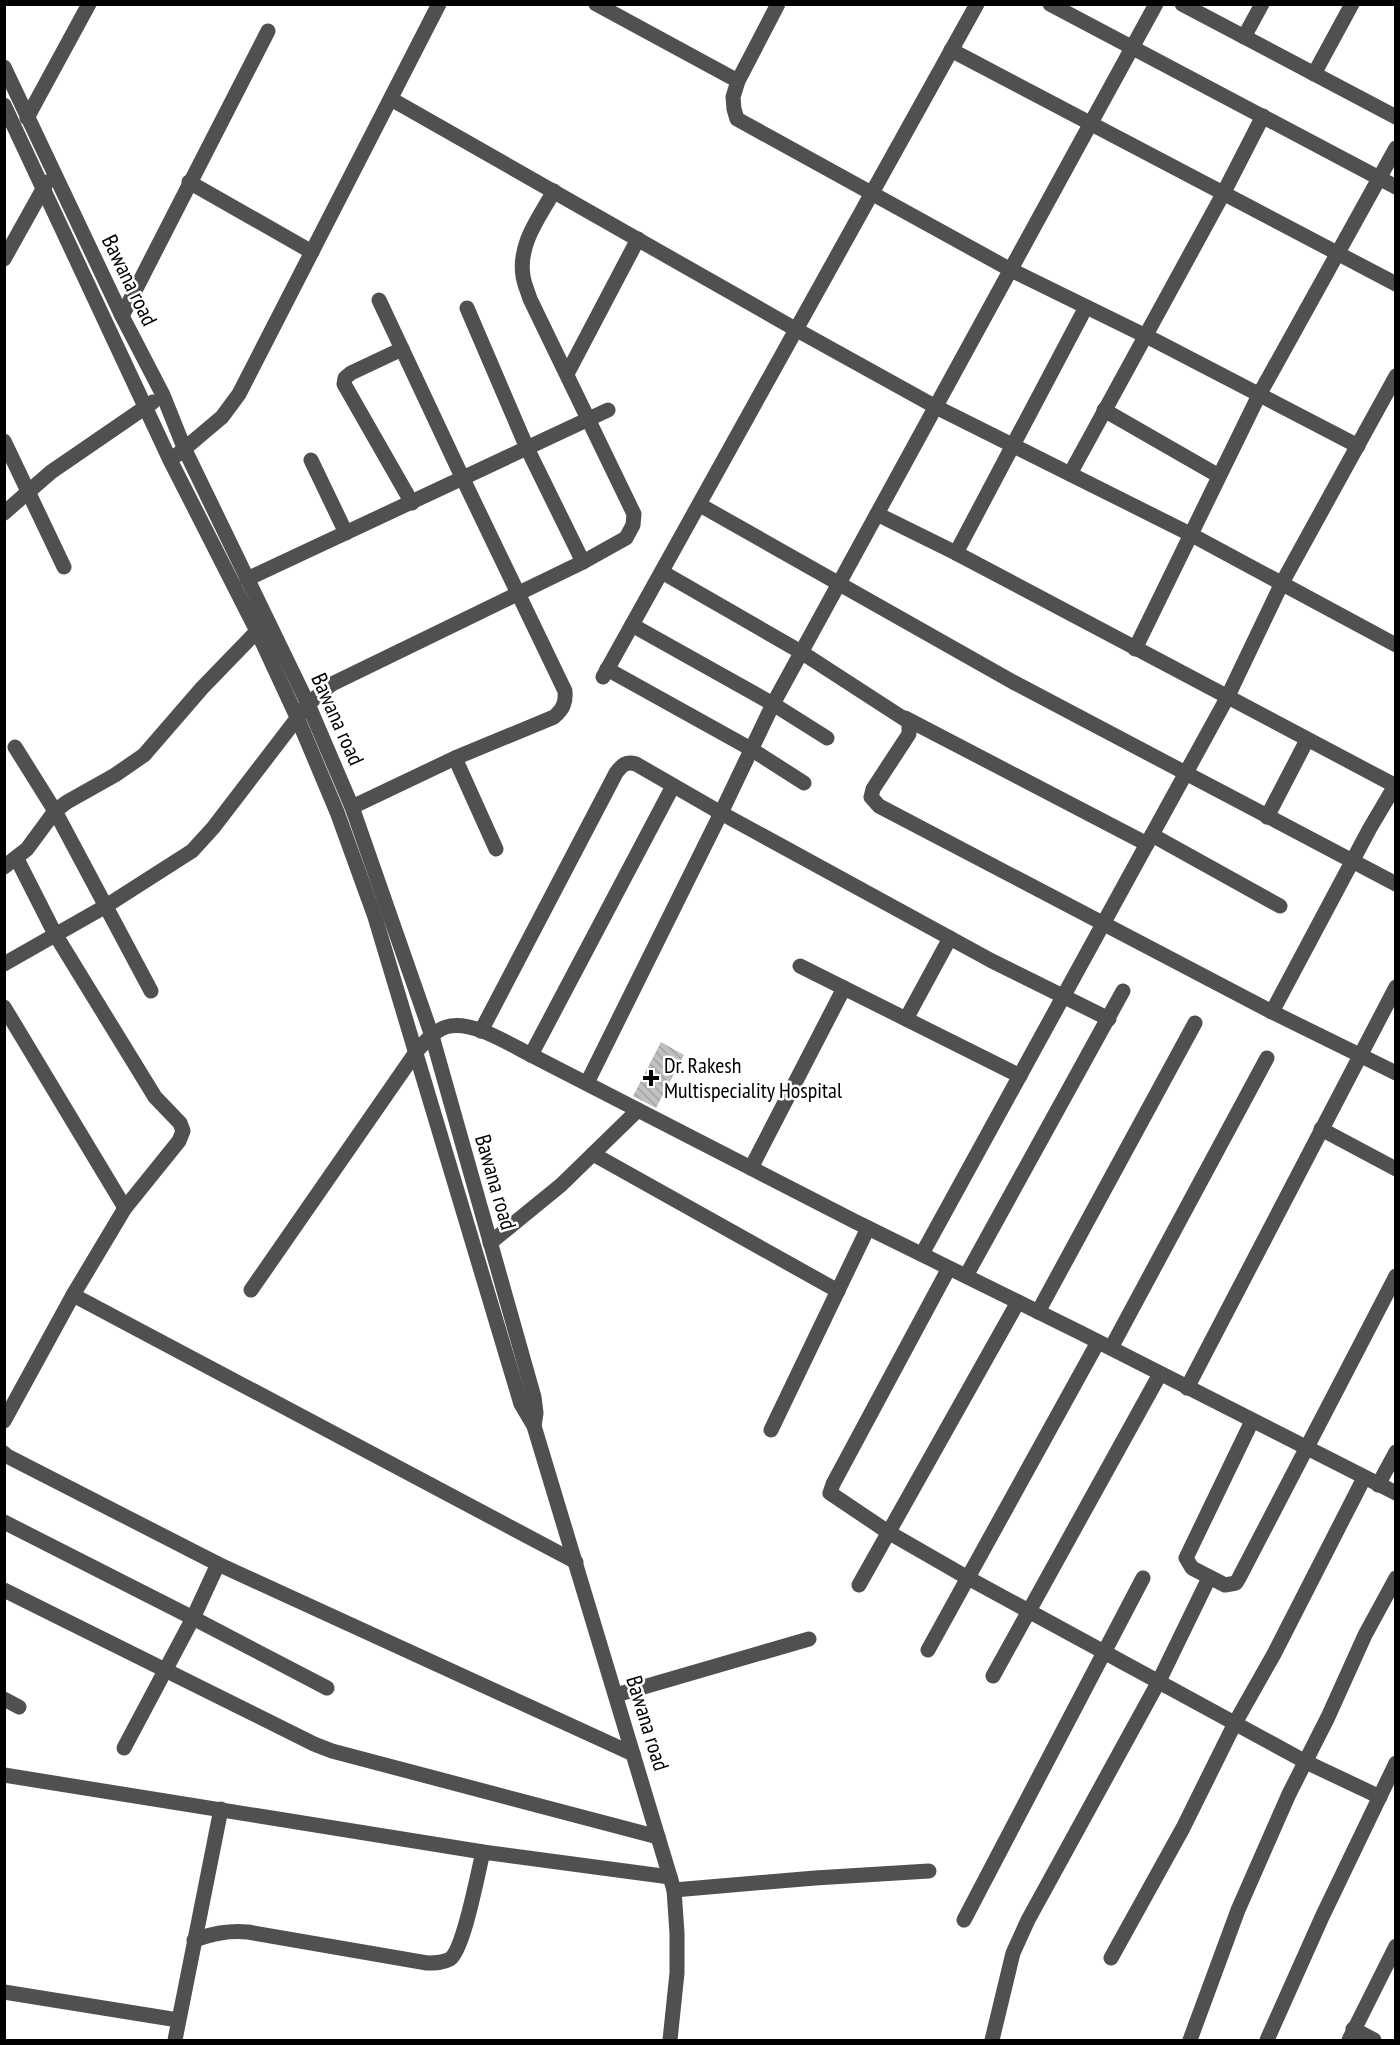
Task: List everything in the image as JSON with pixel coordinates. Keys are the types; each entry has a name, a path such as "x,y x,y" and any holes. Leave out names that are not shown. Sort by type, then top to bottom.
{"street":[{"path":"27,118 88,4"},
{"path":"170,460 185,450 232,407 439,4"},
{"path":"596,4 738,81"},
{"path":"778,4 738,81 733,97 737,119 1011,270 1358,446"},
{"path":"804,783 751,749 605,673 977,4"},
{"path":"1050,4 1395,187"},
{"path":"587,1083 773,704 1156,4"},
{"path":"1182,4 1395,117"},
{"path":"1244,37 1262,4"},
{"path":"1314,74 1352,4"},
{"path":"122,316 268,31"},
{"path":"951,50 1395,284"},
{"name":"Bawana road","path":"4,67 122,316 163,395 185,450 247,579 262,626 337,812 375,917 521,1404 534,1426 672,1884 677,1933 677,1973 670,2040"},
{"path":"391,99 936,407 1190,534 1395,645"},
{"name":"Bawana road","path":"4,105 170,460 308,704 352,807 432,1036 534,1397 536,1413 534,1426"},
{"path":"1070,474 1223,194 1263,116"},
{"path":"1135,649 1259,395 1395,148"},
{"path":"4,259 54,172"},
{"path":"189,182 312,252"},
{"path":"4,964 106,906 177,861 203,841 297,717 308,704 332,684 583,562 626,538 633,525 634,514 530,299 523,277 522,253 554,191"},
{"path":"567,374 638,239"},
{"path":"352,807 455,758 554,717 561,711 566,701 565,691 379,300"},
{"path":"956,553 1011,444 1086,307"},
{"path":"467,308 528,448 583,562"},
{"path":"402,349 351,373 345,378 344,384 412,503"},
{"path":"922,1254 1227,698 1282,583 1395,376"},
{"path":"4,513 29,490 163,395"},
{"path":"247,579 608,410"},
{"path":"1104,410 1219,476"},
{"path":"4,441 64,567"},
{"path":"311,460 345,533"},
{"path":"700,505 838,585 1185,775 1395,884"},
{"path":"878,514 1395,785 1272,1012"},
{"path":"662,572 801,652 909,722 909,734 873,789 871,797 874,802 1272,1012 1395,1073"},
{"path":"632,624 773,704 827,738"},
{"path":"4,1421 73,1295 125,1208 179,1141 183,1131 180,1123 155,1097 11,863 32,843 55,811 116,775 144,755 202,688 262,626"},
{"path":"904,718 1280,906"},
{"path":"1267,817 1307,740"},
{"path":"15,747 55,811 151,992"},
{"path":"455,758 496,849"},
{"path":"481,1030 616,772 622,765 629,762 950,938 1108,1019"},
{"path":"531,1055 673,786"},
{"path":"906,1019 950,938"},
{"path":"800,966 1020,1076"},
{"path":"397,990 414,983"},
{"path":"1187,1388 1395,987"},
{"path":"751,1168 844,988"},
{"path":"966,1276 1123,991"},
{"path":"4,1007 125,1208"},
{"path":"1038,1311 1195,1023"},
{"path":"251,1290 416,1052 445,1027 459,1026 481,1030 1395,1493"},
{"path":"928,1650 1105,1345 1267,1058"},
{"path":"490,1243 561,1185 638,1110"},
{"path":"1322,1129 1395,1169"},
{"path":"593,1154 838,1291"},
{"path":"771,1430 868,1228"},
{"path":"949,1268 830,1493 888,1532 968,1578 1306,1762 1380,1797"},
{"path":"1252,1421 1186,1558 1188,1564 1209,1578 1225,1585 1236,1583 1395,1276"},
{"path":"73,1295 576,1562"},
{"path":"859,1585 1018,1302"},
{"path":"993,1676 1160,1374"},
{"path":"1111,1958 1183,1828 1234,1723 1371,1481 1395,1452"},
{"path":"6,1457 218,1564 633,1754"},
{"path":"4,1522 327,1688"},
{"path":"124,1748 193,1618 218,1564"},
{"path":"964,1920 1143,1578"},
{"path":"992,2040 1013,1953 1028,1920 1159,1681 1209,1578"},
{"path":"1190,2040 1242,1902 1365,1635 1395,1578"},
{"path":"4,1590 166,1669 281,1729 332,1750 658,1837"},
{"path":"616,1695 809,1639"},
{"path":"4,1699 19,1707"},
{"path":"1267,2040 1395,1763"},
{"path":"4,1775 672,1884 929,1871"},
{"path":"175,2040 221,1809"},
{"path":"194,1940 231,1930 427,1964 441,1963 452,1958 458,1946 467,1922 483,1852"},
{"path":"1374,2040 1351,2035 1394,1954"},
{"path":"4,1992 178,2020"}],"building":[{"path":"661,1042 684,1055 656,1108 633,1096"}],"place":[{"name":"Dr. Rakesh Multispeciality Hospital","path":"651,1078"}]}
